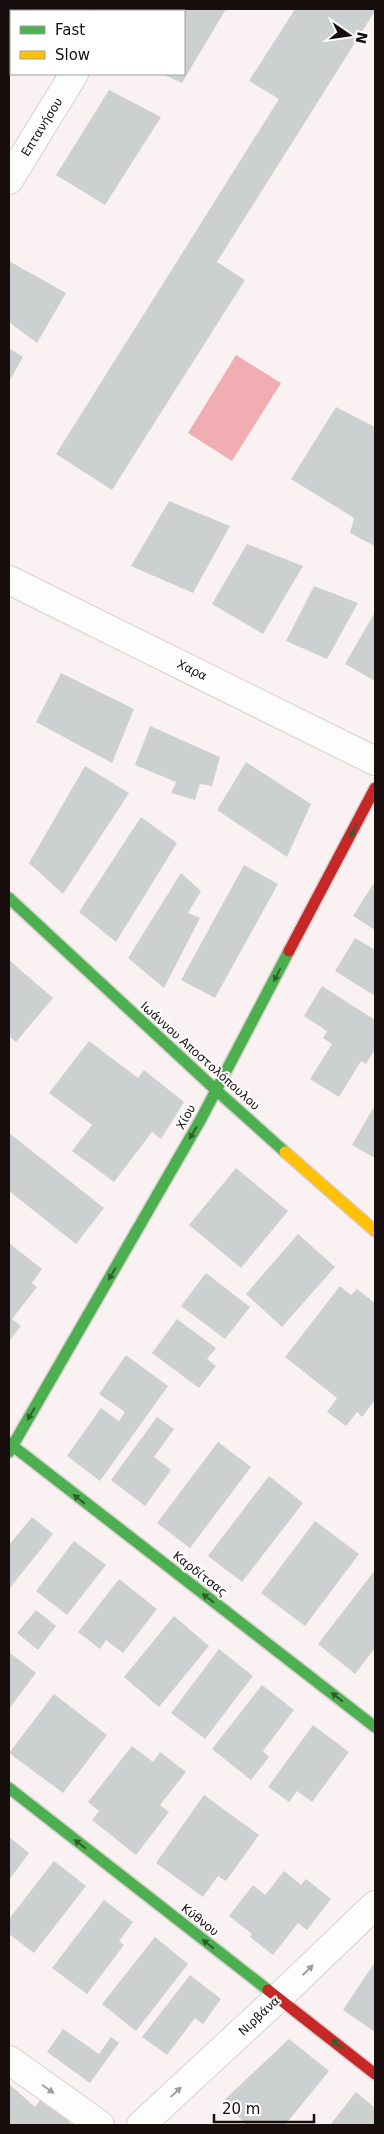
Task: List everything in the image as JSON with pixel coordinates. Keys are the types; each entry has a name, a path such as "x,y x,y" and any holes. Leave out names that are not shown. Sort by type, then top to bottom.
{"street":[{"name":"Επτανήσου","path":"9,180 73,75"},
{"name":"Χαρα","path":"9,580 375,760"},
{"name":"Χίου","path":"10,1447 216,1090 375,788"},
{"name":"Ιωάννου Αποστολόπουλου","path":"9,898 216,1090 375,1231"},
{"name":"Καρδίτσας","path":"10,1447 375,1727"},
{"name":"Κύθνου","path":"9,1788 375,2074"},
{"name":"Νιρβάνα","path":"141,2125 375,1905"},
{"path":"9,2060 100,2125"}],"shaded area":[{"path":"236,355 281,383 232,461 188,433"}],"building":[{"path":"9,9 67,9 10,10 9,41"},
{"path":"226,9 182,83 164,75 185,75 185,10 158,10"},
{"path":"295,9 375,9 375,11 217,262 245,280 112,490 56,454 279,99 249,81"},
{"path":"109,90 161,117 105,205 56,175"},
{"path":"9,261 66,293 37,343 9,322"},
{"path":"9,348 23,357 9,382"},
{"path":"336,407 375,427 375,546 350,533 354,518 291,479"},
{"path":"169,501 230,526 193,593 131,566"},
{"path":"247,544 303,566 263,634 212,604"},
{"path":"314,586 358,603 327,659 286,641"},
{"path":"375,612 375,681 345,664"},
{"path":"61,673 134,709 112,763 36,722"},
{"path":"150,726 220,757 212,786 200,784 195,800 171,793 176,782 135,765"},
{"path":"246,762 311,804 287,857 217,810"},
{"path":"85,766 129,793 63,894 29,863"},
{"path":"141,817 177,843 116,942 79,912"},
{"path":"244,865 278,884 215,998 181,980"},
{"path":"181,873 201,891 188,913 200,918 164,988 128,958"},
{"path":"375,881 375,930 353,916"},
{"path":"355,938 375,950 375,996 335,971"},
{"path":"9,960 53,998 16,1042 9,1036"},
{"path":"322,986 375,1020 375,1049 366,1064 361,1061 339,1097 310,1079 332,1044 323,1038 327,1031 304,1016"},
{"path":"89,1041 138,1078 144,1070 184,1102 161,1139 152,1132 114,1182 72,1151 92,1125 49,1093"},
{"path":"375,1105 375,1158 352,1145"},
{"path":"9,1133 104,1208 76,1244 9,1191"},
{"path":"236,1168 288,1211 241,1268 189,1225"},
{"path":"298,1234 335,1267 282,1327 246,1294"},
{"path":"9,1243 42,1269 32,1283 37,1287 12,1319 21,1326 9,1341"},
{"path":"206,1273 250,1307 225,1339 181,1306"},
{"path":"340,1286 351,1295 357,1289 375,1303 375,1400 362,1417 357,1412 346,1426 327,1412 337,1398 285,1357"},
{"path":"177,1319 216,1348 207,1359 216,1366 199,1388 152,1353"},
{"path":"126,1355 168,1386 100,1481 67,1456 101,1408 119,1421 125,1412 99,1394"},
{"path":"157,1417 174,1429 154,1457 171,1470 145,1506 111,1480"},
{"path":"218,1442 251,1467 190,1548 157,1523"},
{"path":"269,1476 303,1503 242,1582 208,1556"},
{"path":"32,1517 53,1534 9,1589 9,1545"},
{"path":"315,1521 359,1554 305,1626 261,1593"},
{"path":"74,1541 106,1565 67,1615 36,1591"},
{"path":"375,1570 375,1648 355,1674 318,1644"},
{"path":"119,1579 157,1609 123,1653 106,1640 100,1649 78,1632"},
{"path":"36,1610 56,1626 38,1650 17,1633"},
{"path":"174,1616 209,1646 159,1707 124,1677"},
{"path":"219,1649 253,1676 205,1739 171,1713"},
{"path":"9,1652 36,1673 9,1709"},
{"path":"262,1685 294,1710 263,1751 269,1757 251,1780 212,1749"},
{"path":"54,1694 107,1735 63,1793 9,1753"},
{"path":"313,1725 349,1752 312,1802 297,1791 289,1802 268,1787"},
{"path":"132,1746 153,1762 160,1752 186,1772 160,1805 169,1812 136,1855 92,1820 99,1811 88,1802"},
{"path":"204,1795 259,1835 226,1881 218,1876 203,1897 156,1863"},
{"path":"9,1837 29,1853 9,1880"},
{"path":"54,1861 86,1886 34,1953 9,1934 9,1919"},
{"path":"284,1871 301,1885 306,1879 331,1899 307,1930 298,1923 273,1955 250,1937 252,1934 229,1916 253,1885 265,1895"},
{"path":"104,1900 133,1922 119,1941 124,1945 87,1994 52,1968"},
{"path":"155,1937 188,1964 136,2031 102,2004"},
{"path":"375,1962 375,2032 343,2010"},
{"path":"190,1975 221,1999 203,2024 195,2018 167,2055 142,2037"},
{"path":"63,2029 99,2054 111,2037 119,2043 90,2083 47,2052"},
{"path":"289,2039 329,2071 285,2125 247,2125 222,2102"},
{"path":"9,2084 35,2107 42,2098 73,2125 9,2125"},
{"path":"356,2092 375,2108 375,2125 330,2125"}],"traffic: fast":[{"path":"9,898 285,1152"},
{"path":"9,1452 201,1119 289,951"},
{"path":"9,1443 375,1727"},
{"path":"9,1788 268,1990"}],"traffic: slow":[{"path":"285,1152 375,1231"}],"traffic: jam":[{"path":"289,951 375,788"},
{"path":"268,1990 375,2074"}]}
